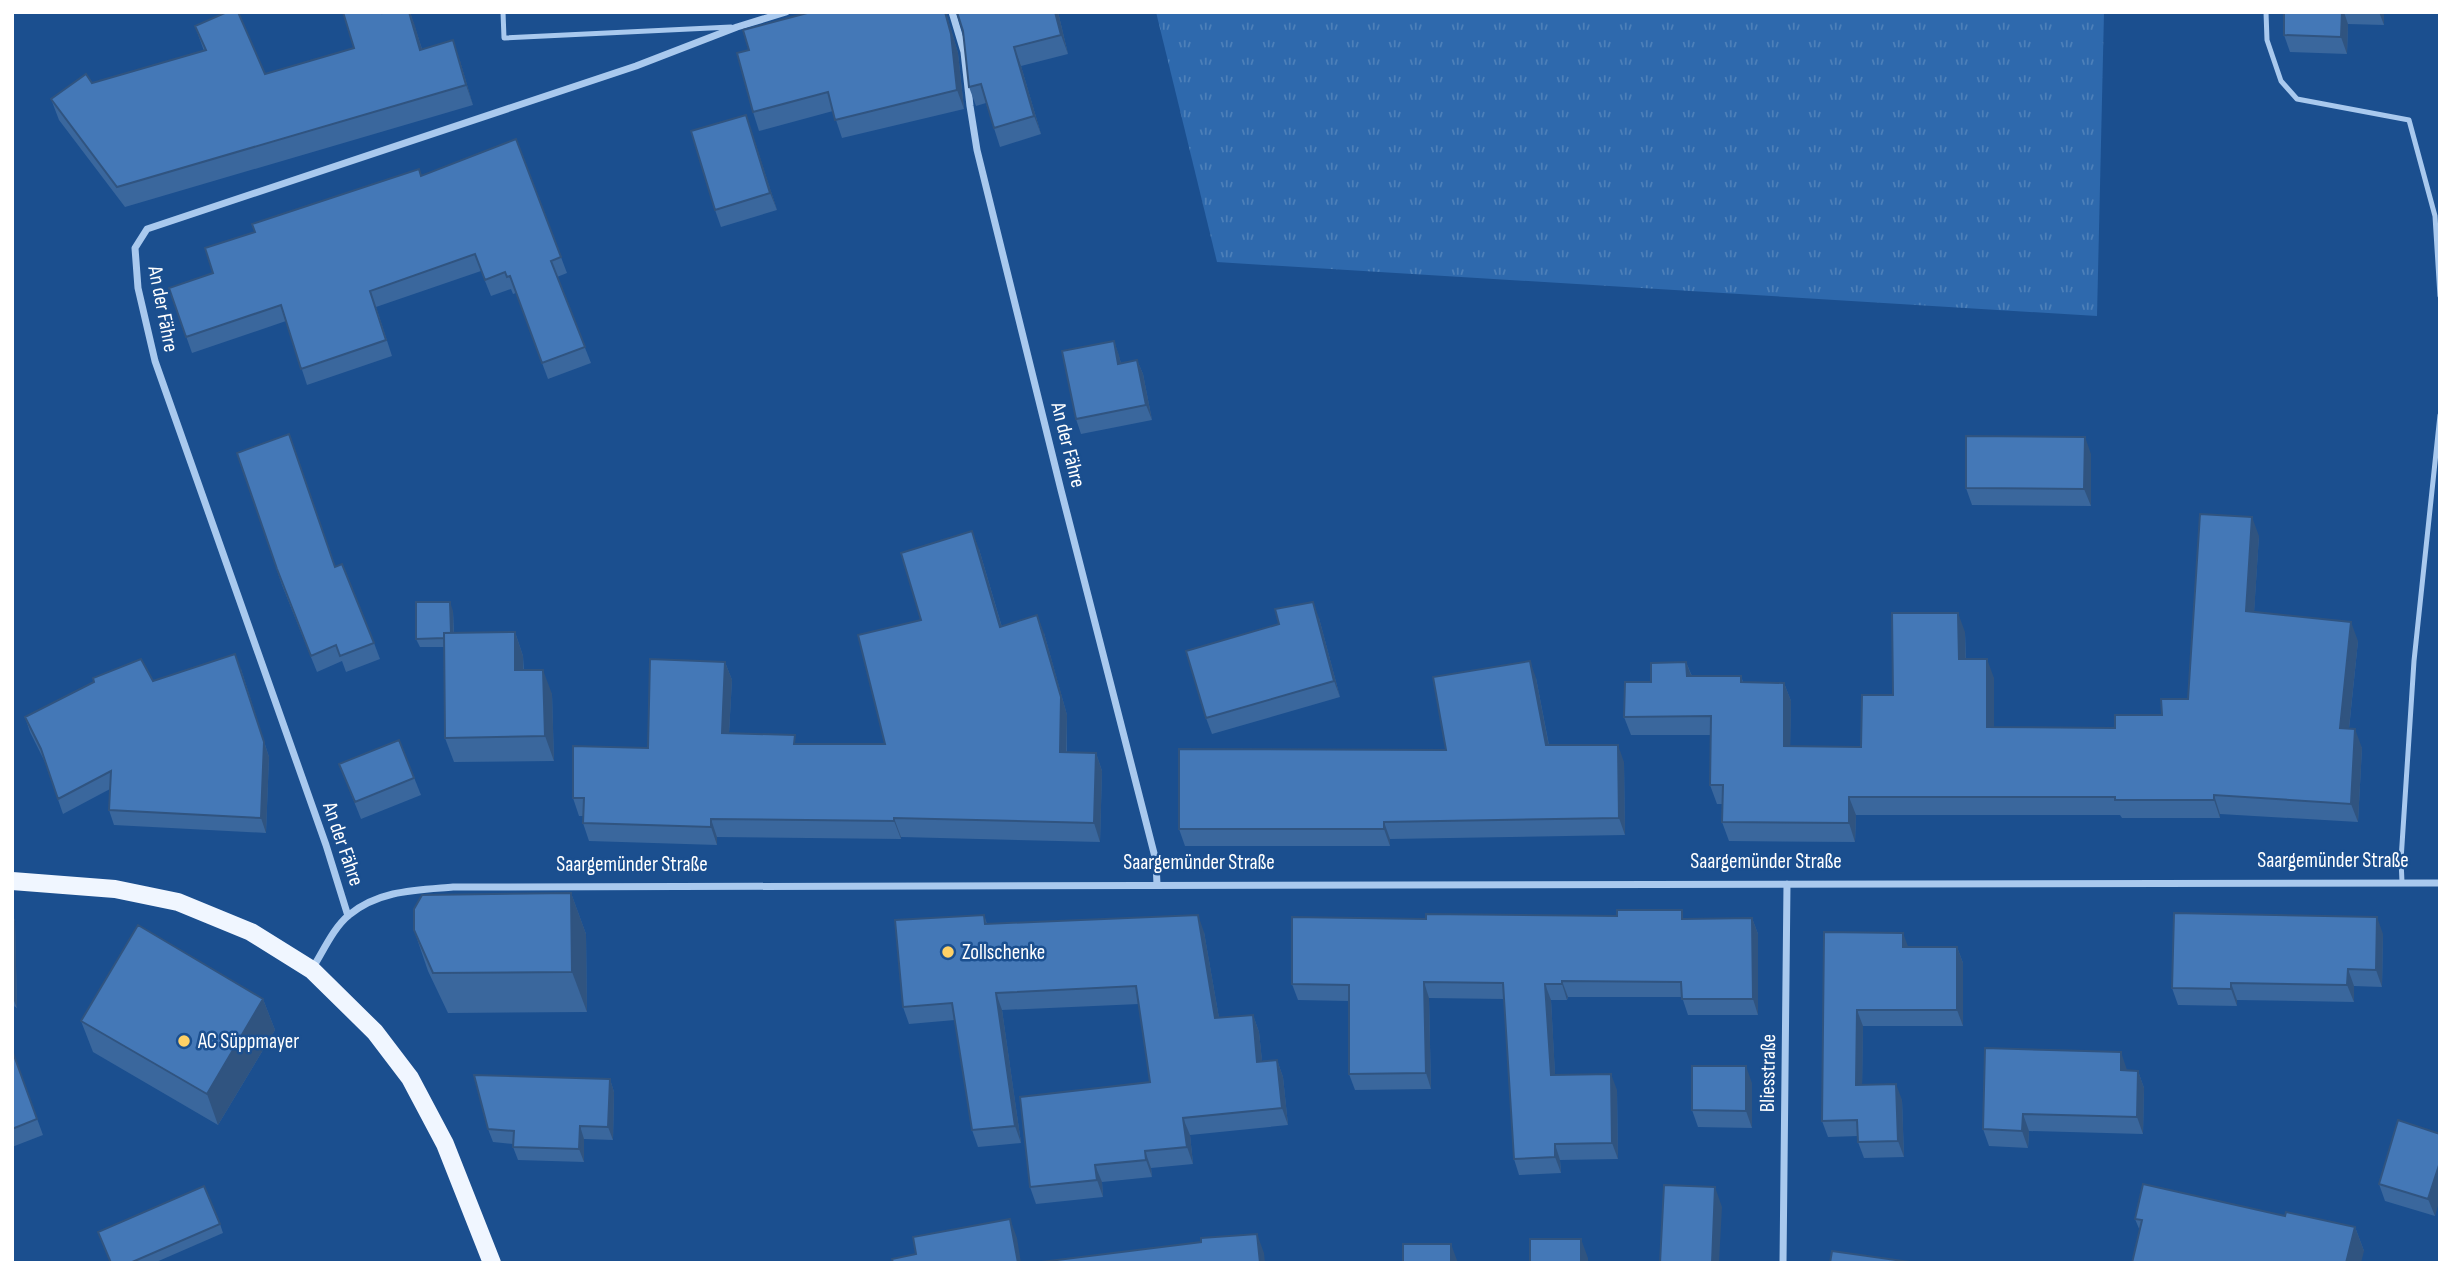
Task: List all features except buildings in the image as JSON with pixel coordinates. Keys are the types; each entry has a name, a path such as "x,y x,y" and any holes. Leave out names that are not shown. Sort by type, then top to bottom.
{"main road":[{"path":"12,881 115,889 178,902 251,932 312,970 375,1031 410,1078 445,1144 492,1263"}],"street":[{"name":"An der Fähre","path":"348,916 326,845 155,361 138,288 135,248 147,229 636,66 737,27 786,12"},
{"name":"An der Fähre","path":"952,12 964,52 977,150 1156,861 1157,885"},
{"name":"Saargemünder Straße","path":"312,970 348,916 373,900 395,894 453,887 2440,883"},
{"name":"Bliesstraße","path":"1783,1263 1787,884"}],"lane":[{"path":"503,12 504,38 737,27"},
{"path":"2266,12 2267,40 2281,81 2297,99 2409,120 2435,216 2440,296"},
{"path":"2402,883 2401,860 2414,661 2440,415"}],"green space":[{"path":"1156,12 2104,12 2097,316 1217,262"}],"place":[{"name":"Zollschenke","path":"948,952"},
{"name":"AC Süppmayer","path":"184,1041"}]}
